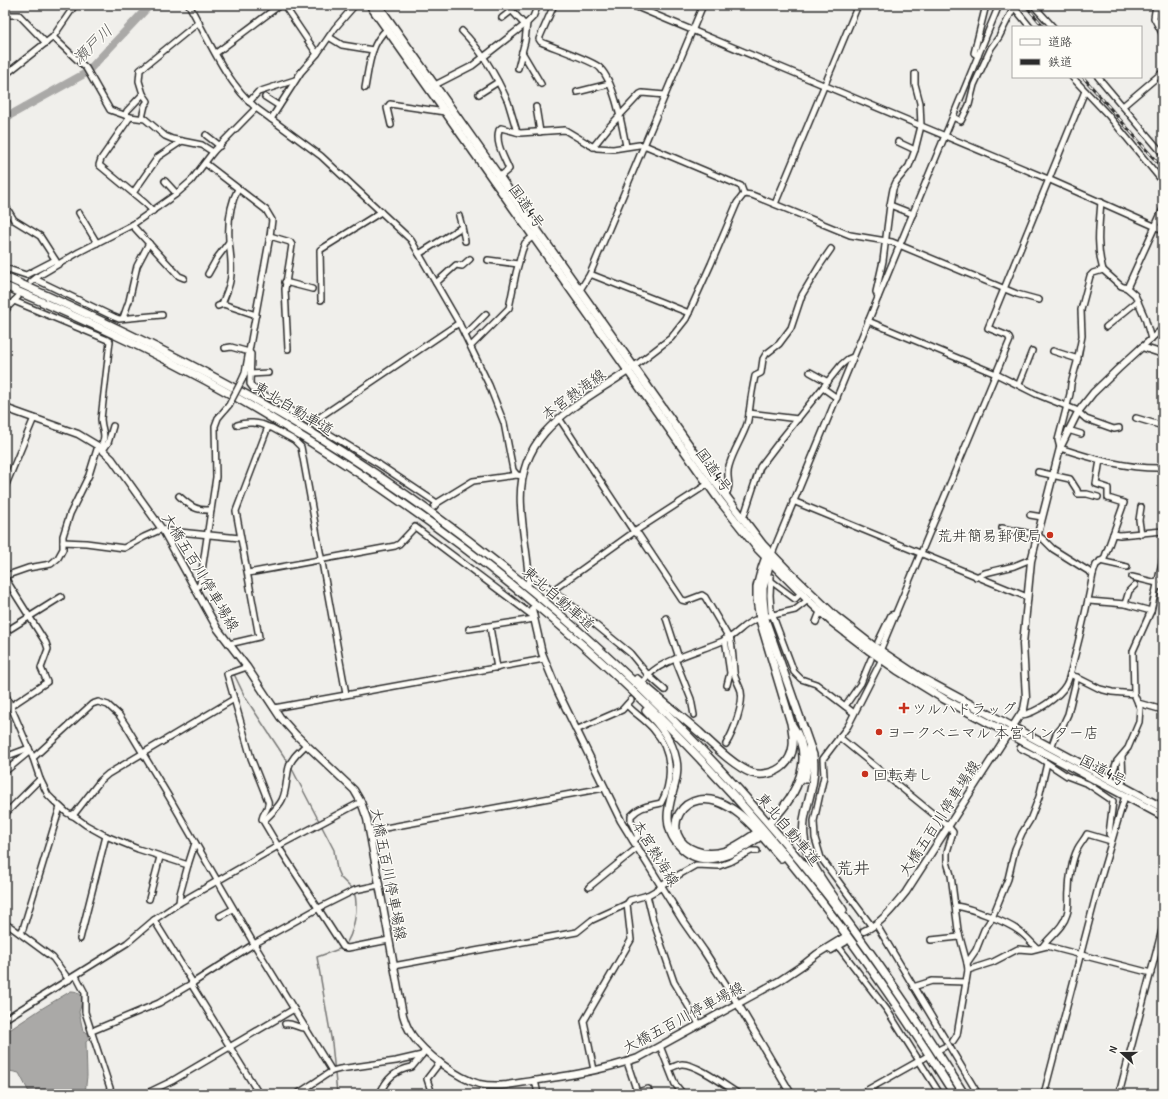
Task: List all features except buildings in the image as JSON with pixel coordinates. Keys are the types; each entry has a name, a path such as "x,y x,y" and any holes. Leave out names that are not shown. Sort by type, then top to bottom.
{"highway":[{"name":"国道4号","path":"370,5 432,87 445,112 497,179"},
{"name":"国道4号","path":"378,5 432,87 536,234 628,371 708,484 739,525 801,593 820,612 882,659 944,699 1051,748 1163,808"},
{"name":"国道4号","path":"536,234 580,290 770,558 854,632 918,676 1125,796 1163,816"},
{"name":"東北自動車道","path":"5,277 90,314 137,337 204,371 307,430 438,519 505,569 578,636 658,705 743,795 802,864 878,964 928,1037 964,1094"},
{"name":"東北自動車道","path":"5,286 86,321 200,378 272,418 328,452 393,495 440,529 578,636 689,747 768,835 822,902 891,997 954,1094"},
{"path":"578,636 612,658 734,762 748,771 760,774 766,774 779,769 788,760 793,748 793,734 760,620 757,599 757,587 762,568 770,558"},
{"path":"770,558 763,588 765,619 809,743 814,762 814,779 804,821 803,834 805,847 814,867 852,922 878,964"},
{"path":"578,636 650,715 661,728 670,743 676,760 677,774 669,806 668,818 671,833 680,847 694,856 712,859 734,853 756,836 726,851 714,854 702,853 693,850 681,841 677,832 676,821 680,811 684,806 696,800 712,800 730,807 755,830 822,902"},
{"path":"791,723 798,733 802,747 802,771 794,793 773,822 791,806 802,787 807,772 809,743"}],"main road":[{"name":"大橋五百川停車場線","path":"863,930 871,928 873,924 888,914 906,892 1024,709 1026,698 1023,644 1031,559 1060,448 1078,412 1093,393 1118,368 1142,348"},
{"path":"1142,348 1163,354"},
{"name":"本宮熱海線","path":"529,582 521,506 520,476 534,446 545,431 559,418 628,371"},
{"name":"大橋五百川停車場線","path":"7,409 78,434 101,448 112,459 163,531 217,628 247,667 287,726 354,790 361,802 369,831 403,1015 406,1025 424,1053 471,1081 486,1085 507,1085 594,1070 638,1058 779,981 818,954 844,940 838,946 803,965"},
{"name":"本宮熱海線","path":"532,610 544,659 576,730 621,821 661,886 738,1004 791,1094"}],"street":[{"path":"5,75 53,37 76,5"},
{"path":"189,5 234,84 249,102 322,156 411,240 471,346 495,399 504,424 513,470 520,476"},
{"path":"216,53 280,5"},
{"path":"284,5 317,54"},
{"path":"271,119 307,64 317,54 355,5"},
{"path":"432,87 472,66 526,24 533,17 538,5"},
{"path":"554,5 539,39 541,42 597,66 602,71 609,84 620,116 626,146"},
{"path":"632,5 1048,179 1163,230"},
{"path":"580,290 590,274 703,5"},
{"path":"775,204 858,5"},
{"path":"978,56 974,52 986,5"},
{"path":"770,558 999,5"},
{"path":"1033,5 1052,26"},
{"path":"1156,5 1154,18 1163,35"},
{"path":"953,117 961,121 969,105 974,85 1013,6 1029,26"},
{"path":"5,10 10,15 19,15 46,43"},
{"path":"502,18 510,11 526,24"},
{"path":"142,118 145,105 148,101 143,94 140,81 140,70 199,22"},
{"path":"518,68 526,24"},
{"path":"365,88 373,50 377,40 387,29"},
{"path":"462,31 483,57 498,82 508,102 517,132"},
{"path":"53,37 86,68 110,110 128,116 142,118 148,121 165,136 202,145 213,152"},
{"path":"329,37 342,45 373,50"},
{"path":"522,52 540,84"},
{"path":"1123,106 1163,72"},
{"path":"878,297 876,292 883,260 893,189 896,182 906,170 915,150 921,126 920,102 915,84 915,74"},
{"path":"1073,78 1108,115 1163,182"},
{"path":"1099,78 1163,154"},
{"path":"249,102 258,92 296,80"},
{"path":"479,94 498,82"},
{"path":"577,92 609,84"},
{"path":"880,651 1010,339 1005,334 988,328 1085,91"},
{"path":"593,147 642,93 665,95"},
{"path":"143,94 127,111 128,116 101,159 99,165 153,211"},
{"path":"265,97 279,106"},
{"path":"391,125 387,108 390,104 445,112"},
{"path":"536,107 540,132"},
{"path":"5,268 26,275 98,243 132,225 153,211 191,181 213,152 256,108"},
{"path":"497,179 508,169 500,147 498,132 501,128 520,133 565,130 593,147 613,149 626,146 644,145 741,186 744,194"},
{"path":"206,135 220,146"},
{"path":"133,193 158,157 182,141"},
{"path":"898,142 915,150"},
{"path":"196,589 200,584 216,477 215,426 218,418 229,405 245,373 250,353 272,225 268,212 205,163"},
{"path":"165,181 176,193"},
{"path":"238,189 235,195 230,219 230,283 220,305 256,315"},
{"path":"744,194 752,195 850,235 899,245 1024,297 1039,300"},
{"path":"628,371 671,338 690,312 737,203 744,194"},
{"path":"1102,202 1098,246 1103,270 1135,296 1145,318 1151,339"},
{"path":"5,205 14,220 40,236 57,262"},
{"path":"890,205 913,214"},
{"path":"1127,288 1163,209"},
{"path":"321,300 320,250 381,212"},
{"path":"79,213 98,243"},
{"path":"459,216 466,241"},
{"path":"132,225 180,276 184,278"},
{"path":"419,254 462,227"},
{"path":"471,346 509,308 518,264 524,246 536,234"},
{"path":"270,236 291,244 285,282 288,349"},
{"path":"208,274 217,258 229,242"},
{"path":"123,318 129,301 137,266 149,243"},
{"path":"725,496 729,490 727,472 728,467 747,425 755,376 761,373 763,359 766,354 779,344 791,328 802,295 831,249"},
{"path":"436,283 456,265 462,266 470,260"},
{"path":"488,260 518,264"},
{"path":"57,262 33,280 119,319 162,315"},
{"path":"1103,270 1093,273 1090,276 1081,310 1082,336 1070,394 1058,440 1060,448 1100,460 1128,466 1163,468"},
{"path":"590,274 690,312"},
{"path":"285,282 312,289"},
{"path":"5,312 16,299 110,341 101,419 105,434 101,448 70,514 63,536 62,552 53,563 28,568 5,577 47,645 47,652 41,668 47,682 11,706"},
{"path":"1106,327 1138,301"},
{"path":"465,335 486,314"},
{"path":"868,321 1019,384 1036,394 1078,412 1086,419 1114,429 1118,428"},
{"path":"311,423 459,324"},
{"path":"1142,348 1163,328"},
{"path":"255,340 250,353 250,384 253,388 377,463 436,505 473,481 520,476"},
{"path":"225,348 231,347 250,353"},
{"path":"1019,384 1032,351"},
{"path":"1053,351 1078,359"},
{"path":"742,519 760,467 822,388 848,359 853,358"},
{"path":"1163,361 1163,384"},
{"path":"810,372 828,382"},
{"path":"250,374 268,373"},
{"path":"822,388 836,398"},
{"path":"5,417 7,409"},
{"path":"749,413 798,419"},
{"path":"5,487 34,418"},
{"path":"559,418 634,532 640,535 682,600 686,601 702,595 705,597 728,638 733,654 734,672 742,698 735,725 726,744"},
{"path":"1136,418 1163,426"},
{"path":"237,425 242,423 264,425 294,440 301,447 346,694"},
{"path":"101,448 108,443 113,426"},
{"path":"229,644 259,637 236,509 268,427"},
{"path":"1068,430 1081,434"},
{"path":"1021,715 1031,713 1056,697 1066,684 1070,674 1088,601 1093,574 1096,565 1104,559 1124,503 1108,498 1108,488 1096,484 1100,460"},
{"path":"1038,472 1070,479 1078,494 1088,494 1098,497"},
{"path":"553,590 634,532 708,484"},
{"path":"179,496 185,502 200,511 211,510"},
{"path":"793,501 1027,597"},
{"path":"1140,534 1139,520 1141,506"},
{"path":"1030,515 1042,517"},
{"path":"248,573 399,544 415,527 534,618"},
{"path":"1002,528 1037,535 1044,539 1053,549 1093,574"},
{"path":"63,542 86,543 124,548 144,537 163,531 240,538"},
{"path":"1113,534 1120,535 1163,532"},
{"path":"1110,780 1117,761 1128,748 1140,722 1138,703 1134,694 1133,651 1151,611 1163,558"},
{"path":"976,577 985,573 1014,566 1031,559"},
{"path":"1100,561 1127,567"},
{"path":"529,574 553,590 630,653 648,675 665,690"},
{"path":"1132,577 1163,587"},
{"path":"801,593 795,599 771,579 771,616 797,677 816,684 854,713"},
{"path":"1125,604 1129,591 1135,585"},
{"path":"5,632 61,597"},
{"path":"771,616 795,610 808,600"},
{"path":"1088,601 1125,604 1151,611"},
{"path":"816,622 820,612"},
{"path":"878,642 891,615 896,614"},
{"path":"469,629 490,627 534,618"},
{"path":"666,618 691,700 694,715"},
{"path":"645,680 648,675 677,658 728,638 750,621 755,620"},
{"path":"490,627 497,668"},
{"path":"727,685 730,673 728,638"},
{"path":"274,708 544,659"},
{"path":"845,706 861,684 871,659"},
{"path":"882,659 848,726 823,759 824,776 814,821 816,844 821,858 873,924 978,1094"},
{"path":"247,667 227,674 251,758 268,801 269,806 262,817 264,821 317,909 337,940 344,948 389,940"},
{"path":"1070,674 1100,689 1112,692 1134,694"},
{"path":"1051,748 1056,734 1062,727 1068,714 1077,677"},
{"path":"5,693 48,795 71,816 76,817 86,826 106,836 160,857 188,865"},
{"path":"71,816 75,814 100,781 108,774 234,699"},
{"path":"33,758 81,712 92,704 98,702 104,703 119,715 143,753 233,909 332,1071"},
{"path":"576,730 622,710 629,703 655,730 667,752 670,771 667,786 660,802 639,809 631,816 631,822 638,837 633,841"},
{"path":"1138,703 1163,710"},
{"path":"839,737 948,826 953,832 947,852 947,862 952,875 960,936 968,970 957,1035 953,1041"},
{"path":"264,821 283,799 289,767 293,759 306,745"},
{"path":"1020,748 1067,776 1088,784 1113,799 1109,834 1111,840"},
{"path":"5,757 29,749"},
{"path":"7,770 29,749"},
{"path":"1122,756 1123,781"},
{"path":"967,963 976,950 984,930 992,918 1008,879 1018,840 1030,820 1039,797 1047,763"},
{"path":"5,814 40,779"},
{"path":"369,831 604,788"},
{"path":"1044,1094 1111,840 1125,796"},
{"path":"5,1019 128,943 154,920 180,903 278,846 361,802"},
{"path":"20,933 23,929 60,806"},
{"path":"1043,946 1047,940 1055,934 1068,913 1069,882 1075,854 1087,834 1111,840"},
{"path":"80,939 106,836"},
{"path":"180,903 180,894 195,843"},
{"path":"589,887 637,848"},
{"path":"394,966 568,935 577,932 592,920 627,904 630,900 647,895 696,865 719,866 751,851 757,851"},
{"path":"149,899 160,857"},
{"path":"92,1031 159,1003 192,984 254,944 317,909 355,890 379,885"},
{"path":"647,895 653,920 674,982 699,1024"},
{"path":"594,1070 584,1021 631,940 627,904"},
{"path":"956,906 963,907 992,918 1018,930 1037,948"},
{"path":"220,916 233,909"},
{"path":"154,920 259,1094"},
{"path":"5,924 11,926 53,958 60,965 69,980"},
{"path":"1120,1094 1163,926"},
{"path":"931,940 960,936"},
{"path":"838,946 887,1010 940,1094"},
{"path":"968,970 993,962 1018,949 1031,950 1043,946 1151,973"},
{"path":"76,976 85,993 85,1012 112,1094"},
{"path":"913,987 932,981 966,982"},
{"path":"145,1094 172,1081 294,1009"},
{"path":"285,1024 290,1023 301,1029 306,1028"},
{"path":"660,1046 670,1068 675,1084 683,1094"},
{"path":"297,1094 332,1071 396,1061 424,1053"},
{"path":"380,1094 383,1085 392,1076 403,1069 412,1067 424,1053"},
{"path":"860,1094 926,1057"},
{"path":"432,1094 427,1079 440,1062"},
{"path":"627,1062 637,1092 648,1089 649,1094"},
{"path":"670,1068 684,1064 696,1069 739,1094"},
{"path":"536,1080 538,1094"}],"shaded area":[{"path":"71,991 75,991 81,995 83,999 79,1012 83,1031 88,1033 90,1037 86,1042 87,1076 85,1094 30,1094 19,1073 5,1070 5,1033"}],"waterway":[{"name":"瀬戸川","path":"5,118 86,73 150,5"},
{"path":"234,674 245,697 289,764"},
{"path":"291,767 334,850 337,870 340,877 352,889"},
{"path":"344,946 348,941 355,920 356,905 354,892"},
{"path":"337,1094 332,1043 317,957 342,948"}],"tunnel":[{"path":"415,527 431,510"},
{"path":"852,933 862,928"}],"railway":[{"path":"1025,5 1043,26"},
{"path":"1084,78 1163,169"}],"place":[{"name":"荒井簡易郵便局","path":"1050,535"},
{"name":"ツルハドラッグ","path":"904,708"},
{"name":"ヨークベニマル 本宮インター店","path":"879,732"},
{"name":"回転寿し","path":"865,774"}],"district":[{"name":"荒井","path":"853,867"}]}
